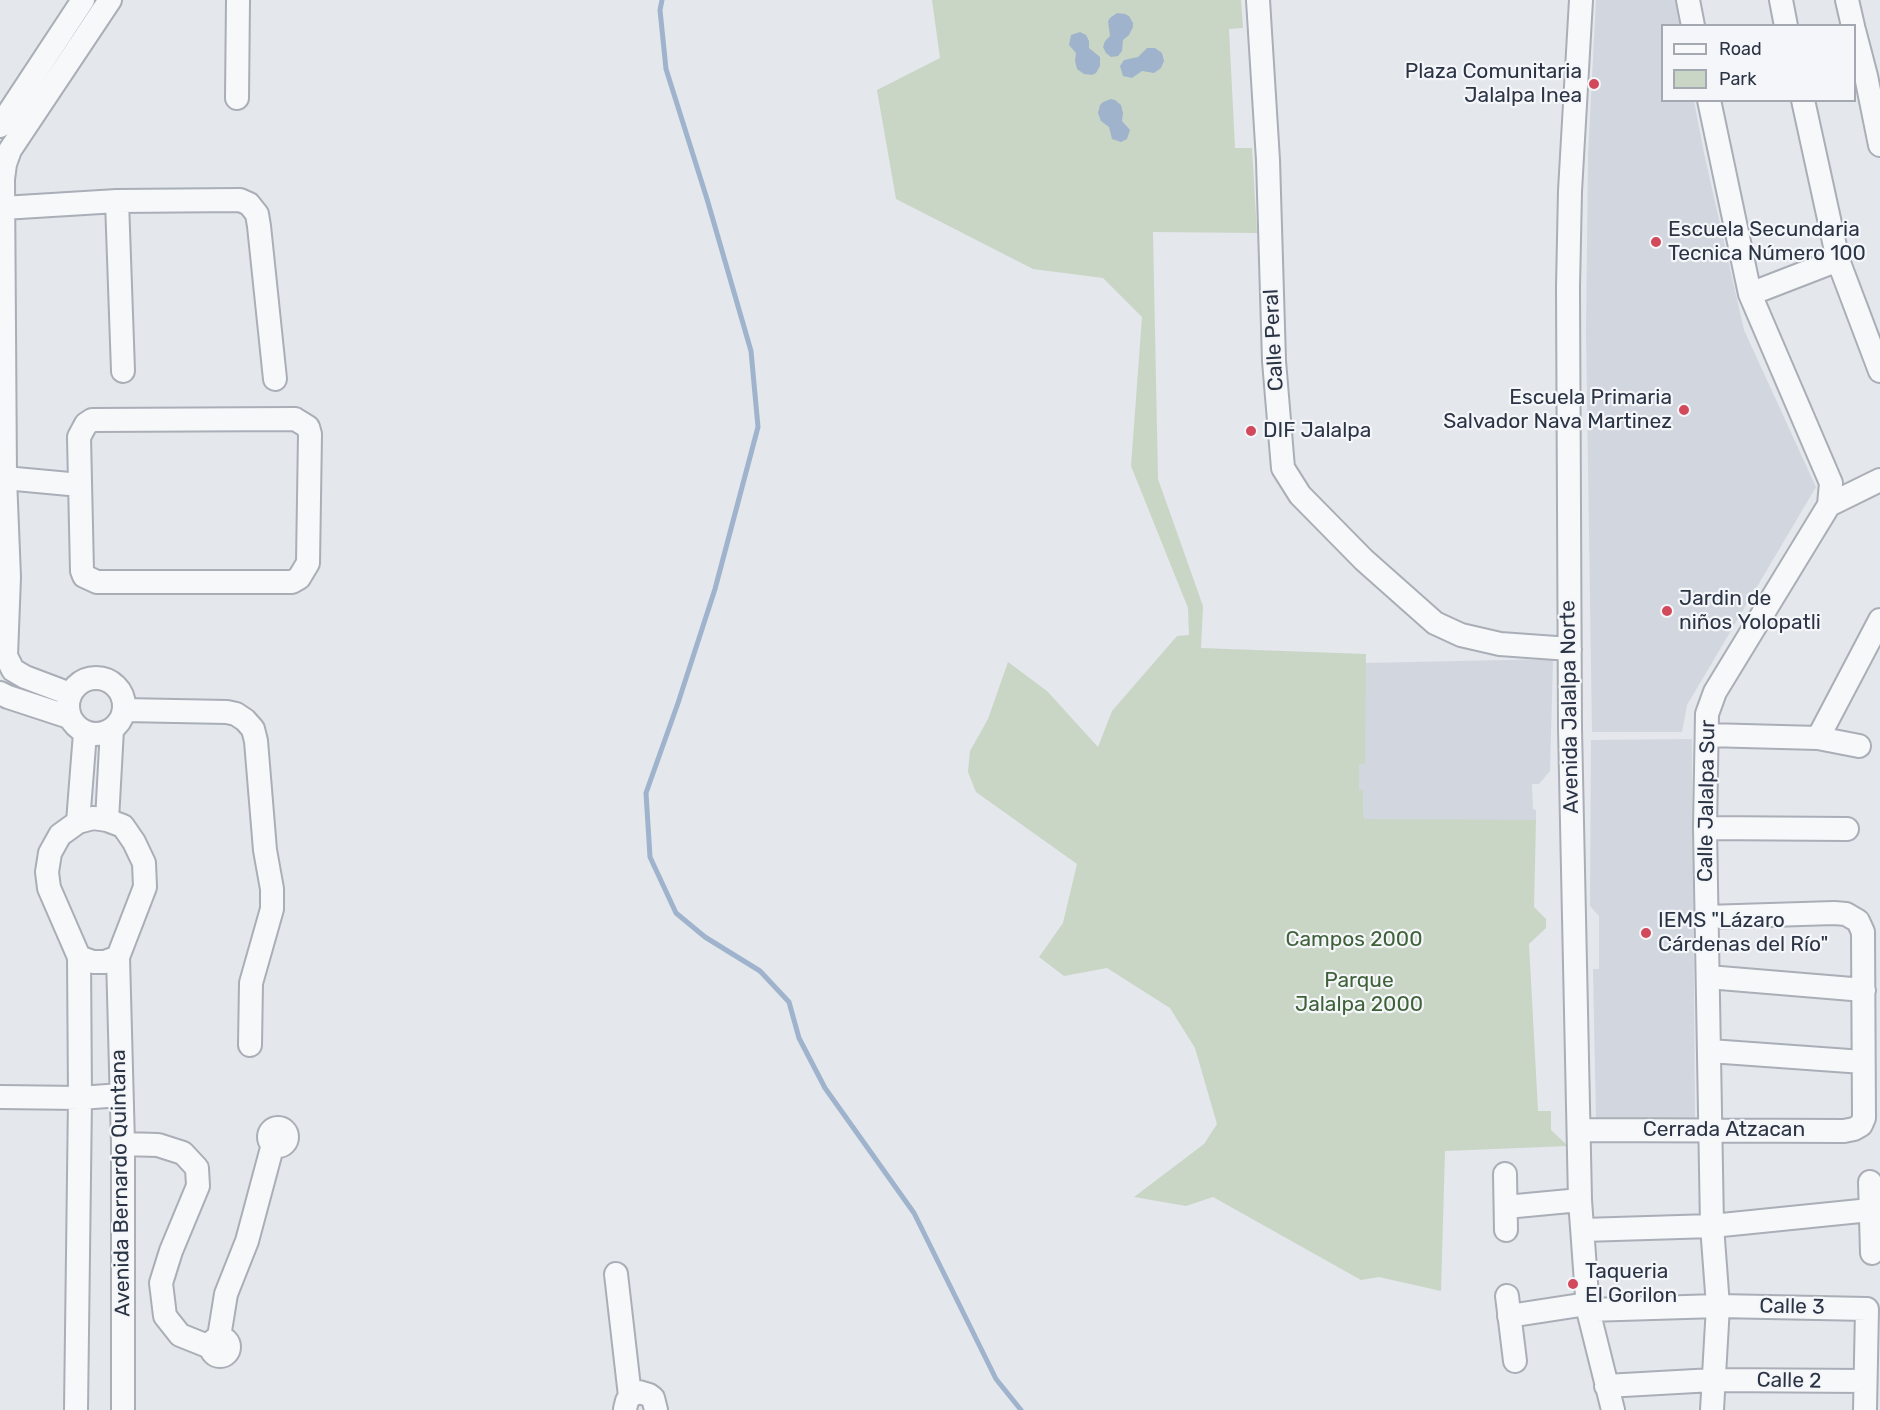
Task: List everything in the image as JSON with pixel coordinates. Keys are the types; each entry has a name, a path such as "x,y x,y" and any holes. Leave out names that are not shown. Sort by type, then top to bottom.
{"street":[{"path":"0,126 83,0"},
{"path":"70,694 25,677 14,670 6,656 9,577 3,477 3,179 10,150 110,0"},
{"path":"237,98 238,0"},
{"name":"Calle Peral","path":"1258,0 1268,160 1274,361 1283,468 1300,495 1332,528 1364,560 1435,623 1461,634 1500,644 1569,649"},
{"name":"Avenida Jalalpa Norte","path":"1581,0 1570,191 1570,783 1580,1200 1587,1307 1610,1403"},
{"path":"1688,0 1693,24"},
{"path":"1781,0 1786,24"},
{"path":"1847,0 1853,24"},
{"path":"1856,38 1880,145"},
{"path":"1709,102 1750,294 1831,483 1829,505"},
{"path":"1803,102 1838,260 1880,371"},
{"path":"2,209 117,201 240,200 249,204 257,214 259,226 275,379"},
{"path":"117,201 123,371"},
{"path":"1750,294 1838,260"},
{"path":"295,419 308,427 310,434 308,563 299,578 292,582 97,582 90,580 84,576 82,571 80,484 79,437 86,424 92,420 295,419"},
{"path":"3,477 80,484"},
{"path":"1829,505 1880,480"},
{"name":"Calle Jalalpa Sur","path":"1712,1410 1718,1306 1712,1226 1706,917 1707,714 1715,692 1829,505"},
{"path":"1818,738 1880,620"},
{"path":"25,677 0,691 8,698 69,717"},
{"path":"98,678 109,681 118,688 123,698 124,710 120,720 112,729 99,734 85,733 75,726 69,717 67,705 70,694 77,684 87,679 98,678"},
{"path":"124,710 227,712 236,714 253,729 256,741 265,850 272,889 272,909 251,983 250,1045"},
{"path":"85,733 78,822 93,818 107,820 112,729"},
{"path":"1707,735 1818,738 1859,746"},
{"name":"Avenida Bernardo Quintana","path":"107,820 123,826 135,842 144,862 145,887 118,957 123,1144 123,1410"},
{"name":"Avenida Bernardo Quintana","path":"76,1410 80,1098 79,957 49,888 47,872 50,853 60,836 78,822"},
{"path":"1705,828 1847,829"},
{"path":"1706,917 1846,914 1858,921 1863,932 1863,1062 1710,1051"},
{"path":"79,957 93,962 105,962 118,957"},
{"path":"1708,976 1864,990"},
{"name":"Cerrada Atzacan","path":"1579,1130 1844,1131 1854,1129 1861,1125 1864,1119 1863,1062"},
{"path":"0,1096 80,1098 121,1095"},
{"path":"123,1144 158,1146 183,1153 197,1168 198,1186 171,1251 161,1283 165,1316 180,1335 215,1342 226,1294 247,1241 273,1144"},
{"path":"1505,1174 1506,1230"},
{"path":"1870,1182 1872,1253"},
{"path":"1506,1207 1580,1200"},
{"path":"1582,1230 1712,1226 1870,1210"},
{"path":"616,1275 628,1403"},
{"name":"Calle 3","path":"1515,1361 1508,1306 1867,1309 1865,1381"},
{"name":"Calle 2","path":"1610,1403 1713,1380 1865,1381"},
{"path":"1865,1381 1866,1410"},
{"path":"628,1403 639,1392 649,1395 655,1402 656,1410"}],"shaded area":[{"path":"1596,0 1675,0 1680,24 1661,24 1661,102 1694,102 1744,330 1816,487 1687,705 1682,732 1592,732 1586,332 1588,155"},
{"path":"1553,659 1550,771 1539,784 1532,784 1536,820 1364,820 1363,791 1359,790 1359,764 1365,764 1365,663"},
{"name":"IEMS \"Lázaro Cárdenas del Río\"","path":"1692,739 1695,1120 1596,1120 1593,969 1599,969 1599,916 1590,906 1591,740"}],"green space":[{"name":"Parque Jalalpa 2000","path":"932,0 1241,0 1243,28 1229,29 1235,148 1252,148 1257,233 1153,232 1158,479 1203,606 1201,648 1366,654 1365,764 1359,764 1359,790 1363,790 1364,819 1536,820 1534,907 1546,919 1546,928 1529,944 1538,1111 1551,1111 1551,1130 1568,1146 1445,1151 1441,1291 1379,1277 1361,1280 1213,1197 1186,1206 1134,1197 1204,1144 1217,1124 1195,1048 1170,1008 1107,968 1064,976 1039,957 1063,923 1077,864 976,792 968,772 970,751 988,719 1008,662 1047,691 1098,747 1112,711 1177,636 1189,635 1188,608 1131,466 1142,317 1103,278 1033,269 896,199 877,90 940,58"}],"water":[{"path":"1117,13 1129,16 1133,27 1123,40 1122,51 1118,56 1111,57 1103,47 1110,36 1108,21"},
{"path":"1080,32 1086,35 1089,48 1100,57 1100,66 1092,75 1084,74 1077,69 1076,53 1069,45 1071,35"},
{"path":"1147,48 1155,48 1162,53 1164,61 1161,68 1154,73 1142,71 1132,78 1123,76 1120,66 1124,60 1138,57"},
{"path":"1111,99 1121,105 1122,121 1130,130 1127,139 1121,142 1112,139 1109,127 1101,121 1098,113 1100,105"}],"waterway":[{"path":"662,0 660,10 666,69 751,351 758,427 715,589 646,793 650,857 676,913 705,937 760,971 789,1002 799,1038 825,1088 914,1213 996,1379 1021,1410"}],"place":[{"name":"Plaza Comunitaria Jalalpa Inea","path":"1594,84"},
{"name":"Escuela Secundaria Tecnica Número 100","path":"1656,242"},
{"name":"Escuela Primaria Salvador Nava Martinez","path":"1684,410"},
{"name":"DIF Jalalpa","path":"1251,431"},
{"name":"Jardin de niños Yolopatli","path":"1667,611"},
{"name":"IEMS \"Lázaro Cárdenas del Río\"","path":"1646,933"},
{"name":"Taqueria El Gorilon","path":"1573,1284"}],"park label":[{"name":"Campos 2000","path":"1354,940"}]}
